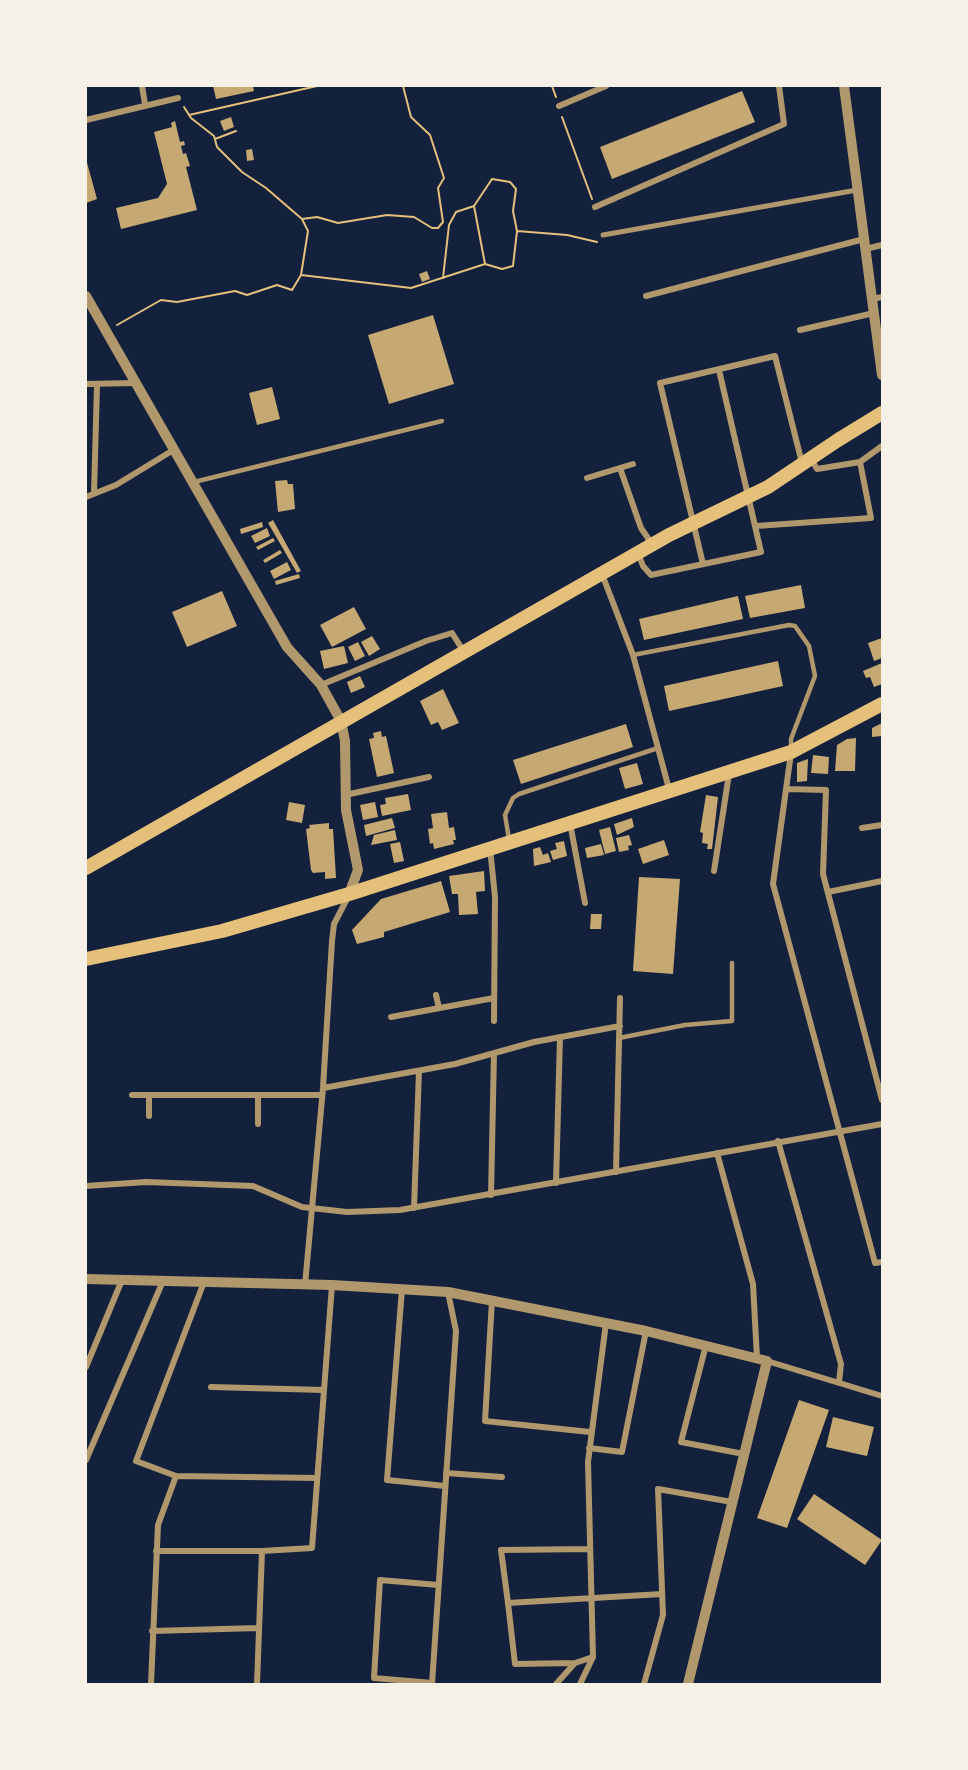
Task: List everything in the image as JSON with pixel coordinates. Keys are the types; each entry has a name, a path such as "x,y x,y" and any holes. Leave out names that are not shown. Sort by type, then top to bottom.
{"main road":[{"path":"86,868 652,544 693,522 749,497 882,413"},
{"path":"86,959 222,931 349,894 669,789 791,752 882,704"}],"street":[{"path":"142,86 145,104"},
{"path":"559,106 606,86"},
{"path":"595,207 784,124 779,86"},
{"path":"844,86 865,244 877,298 874,313 880,336 882,375"},
{"path":"86,120 145,104 178,98"},
{"path":"603,235 857,190"},
{"path":"646,296 865,244 882,245"},
{"path":"86,297 287,647 321,685 341,721 345,741 345,795 358,870 334,924 313,1208 305,1285"},
{"path":"800,330 874,313"},
{"path":"703,564 660,383 775,356 806,461 817,469 860,462 882,446"},
{"path":"638,553 643,566 651,575 761,552 719,370"},
{"path":"86,384 97,386 136,383"},
{"path":"94,493 97,386"},
{"path":"86,497 116,485 175,449"},
{"path":"756,526 871,518 860,462"},
{"path":"588,478 633,464"},
{"path":"620,468 641,528 652,544"},
{"path":"602,573 633,656 669,789"},
{"path":"321,685 426,641 452,633 464,652"},
{"path":"791,752 773,884 838,1133 875,1263 882,1262"},
{"path":"714,871 729,771"},
{"path":"345,795 429,777"},
{"path":"787,789 826,790 824,874 882,1100"},
{"path":"569,822 585,903"},
{"path":"862,828 882,825"},
{"path":"490,848 495,897 494,1021"},
{"path":"828,892 882,881"},
{"path":"436,995 439,1008"},
{"path":"391,1017 494,998"},
{"path":"616,1172 620,998"},
{"path":"132,1095 258,1095 322,1092 560,1037 620,1026"},
{"path":"556,1184 560,1037"},
{"path":"491,1195 494,1053"},
{"path":"414,1208 419,1071"},
{"path":"149,1095 149,1116"},
{"path":"258,1095 258,1124"},
{"path":"86,1186 146,1182 253,1186 302,1207 347,1212 414,1208 882,1124"},
{"path":"778,1141 841,1364 839,1382"},
{"path":"688,1684 744,1454 762,1359 753,1284 717,1153"},
{"path":"86,1279 332,1285 448,1292 492,1299 706,1344 882,1396"},
{"path":"86,1367 122,1280"},
{"path":"86,1460 163,1281"},
{"path":"204,1282 136,1461 176,1476 317,1478"},
{"path":"156,1551 262,1551 312,1548 332,1285"},
{"path":"402,1288 387,1480 445,1486"},
{"path":"438,1586 380,1580 374,1678 432,1684 456,1331 448,1292"},
{"path":"492,1299 485,1421 590,1432"},
{"path":"580,1684 593,1657 589,1448 606,1323"},
{"path":"589,1448 622,1452 646,1331"},
{"path":"706,1344 681,1442 744,1454"},
{"path":"211,1387 324,1390"},
{"path":"446,1473 502,1477"},
{"path":"151,1684 158,1525 176,1476"},
{"path":"644,1684 663,1615 658,1489 732,1502"},
{"path":"590,1549 501,1550 515,1664 575,1663 593,1657"},
{"path":"257,1684 262,1551"},
{"path":"508,1603 662,1594"},
{"path":"152,1631 258,1628"},
{"path":"556,1684 575,1663"}],"lane":[{"path":"194,482 442,421"},
{"path":"633,656 789,625 795,626 809,646 815,676 791,739 791,752"},
{"path":"510,842 505,815 513,798 519,794 658,748"},
{"path":"619,1038 685,1025 732,1021 732,963"}],"path":[{"path":"189,115 317,86"},
{"path":"302,219 317,217 338,223 387,215 414,217 432,228 438,228 443,222 438,188 444,178 430,135 411,117 403,86"},
{"path":"552,86 595,207"},
{"path":"116,326 161,300 177,302 235,291 247,295 277,285 292,290 301,275 308,231 302,219 266,188 242,172 217,147 215,139 189,115 178,98"},
{"path":"215,139 236,131"},
{"path":"301,275 411,288 443,278 485,264 502,269 513,266 517,231 513,211 516,189 510,182 492,179 474,206 456,212 449,225 443,278"},
{"path":"474,206 485,264"},
{"path":"443,222 449,225"},
{"path":"517,231 567,235 595,242"}],"building":[{"path":"213,86 253,86 254,91 216,99"},
{"path":"742,91 755,122 612,179 600,147"},
{"path":"231,117 234,127 224,131 220,121"},
{"path":"175,121 180,142 184,141 185,145 181,146 190,166 186,167 197,210 121,229 116,208 158,198 167,184 154,132 172,127 171,123"},
{"path":"252,149 254,160 247,161 246,150"},
{"path":"86,159 97,199 86,203"},
{"path":"427,271 430,279 422,282 419,274"},
{"path":"433,315 454,384 389,404 368,335"},
{"path":"272,387 280,419 257,425 249,393"},
{"path":"287,480 288,484 293,484 295,509 278,512 275,481"},
{"path":"273,520 301,571 297,573 268,523"},
{"path":"262,522 263,527 241,534 240,529"},
{"path":"267,528 270,536 255,543 251,536"},
{"path":"273,538 275,541 258,550 256,547"},
{"path":"280,550 282,553 265,563 263,560"},
{"path":"287,562 291,570 274,579 270,571"},
{"path":"299,574 300,578 276,585 275,581"},
{"path":"801,585 805,608 750,618 745,596"},
{"path":"222,591 237,626 187,647 172,612"},
{"path":"738,596 743,619 644,640 639,619"},
{"path":"354,607 366,629 332,647 320,625"},
{"path":"372,636 380,649 369,656 361,642"},
{"path":"882,638 882,658 874,661 868,643"},
{"path":"358,642 365,656 355,661 348,647"},
{"path":"344,646 348,663 324,669 320,651"},
{"path":"778,661 783,686 669,711 664,686"},
{"path":"882,663 882,684 874,687 870,677 866,678 863,671"},
{"path":"360,676 365,687 351,693 347,682"},
{"path":"443,689 459,723 442,730 438,722 431,725 420,701"},
{"path":"882,723 882,736 872,737 872,728"},
{"path":"626,724 633,747 521,784 513,760"},
{"path":"381,731 382,737 386,736 394,773 377,777 369,739 374,738 373,733"},
{"path":"856,738 855,771 835,771 837,745 847,739"},
{"path":"813,755 829,757 828,774 811,773"},
{"path":"808,759 807,781 797,782 797,763"},
{"path":"637,763 643,784 625,789 619,768"},
{"path":"408,794 411,810 382,816 380,805 386,804 385,798"},
{"path":"706,795 718,797 712,849 707,849 708,844 702,843 703,833 700,832"},
{"path":"289,802 305,805 302,823 286,820"},
{"path":"375,802 378,817 363,820 360,805"},
{"path":"447,812 449,828 454,827 456,840 453,840 454,844 434,849 433,843 430,844 428,829 433,828 431,814"},
{"path":"392,818 395,828 366,836 364,825"},
{"path":"632,818 634,827 617,835 614,824"},
{"path":"329,823 329,829 333,829 336,878 325,879 325,872 313,873 311,870 306,829 310,828 309,825"},
{"path":"610,827 616,851 605,854 599,830"},
{"path":"395,830 397,840 371,845 374,835"},
{"path":"629,835 632,845 628,846 629,850 619,852 616,838"},
{"path":"664,840 669,855 643,864 638,849"},
{"path":"564,841 567,856 553,860 550,851 557,849 555,843"},
{"path":"400,842 404,861 394,863 390,844"},
{"path":"601,844 604,855 587,858 585,848"},
{"path":"540,847 543,855 548,853 551,862 534,866 533,849"},
{"path":"484,871 485,891 476,892 478,914 459,915 458,894 452,894 449,876"},
{"path":"639,877 680,879 673,974 633,971"},
{"path":"441,881 450,912 384,932 384,937 357,944 352,930 381,899"},
{"path":"591,914 602,914 601,929 590,929"},
{"path":"799,1400 829,1410 787,1528 757,1518"},
{"path":"833,1417 874,1427 867,1456 826,1447"},
{"path":"814,1494 882,1540 865,1565 797,1519"}]}
